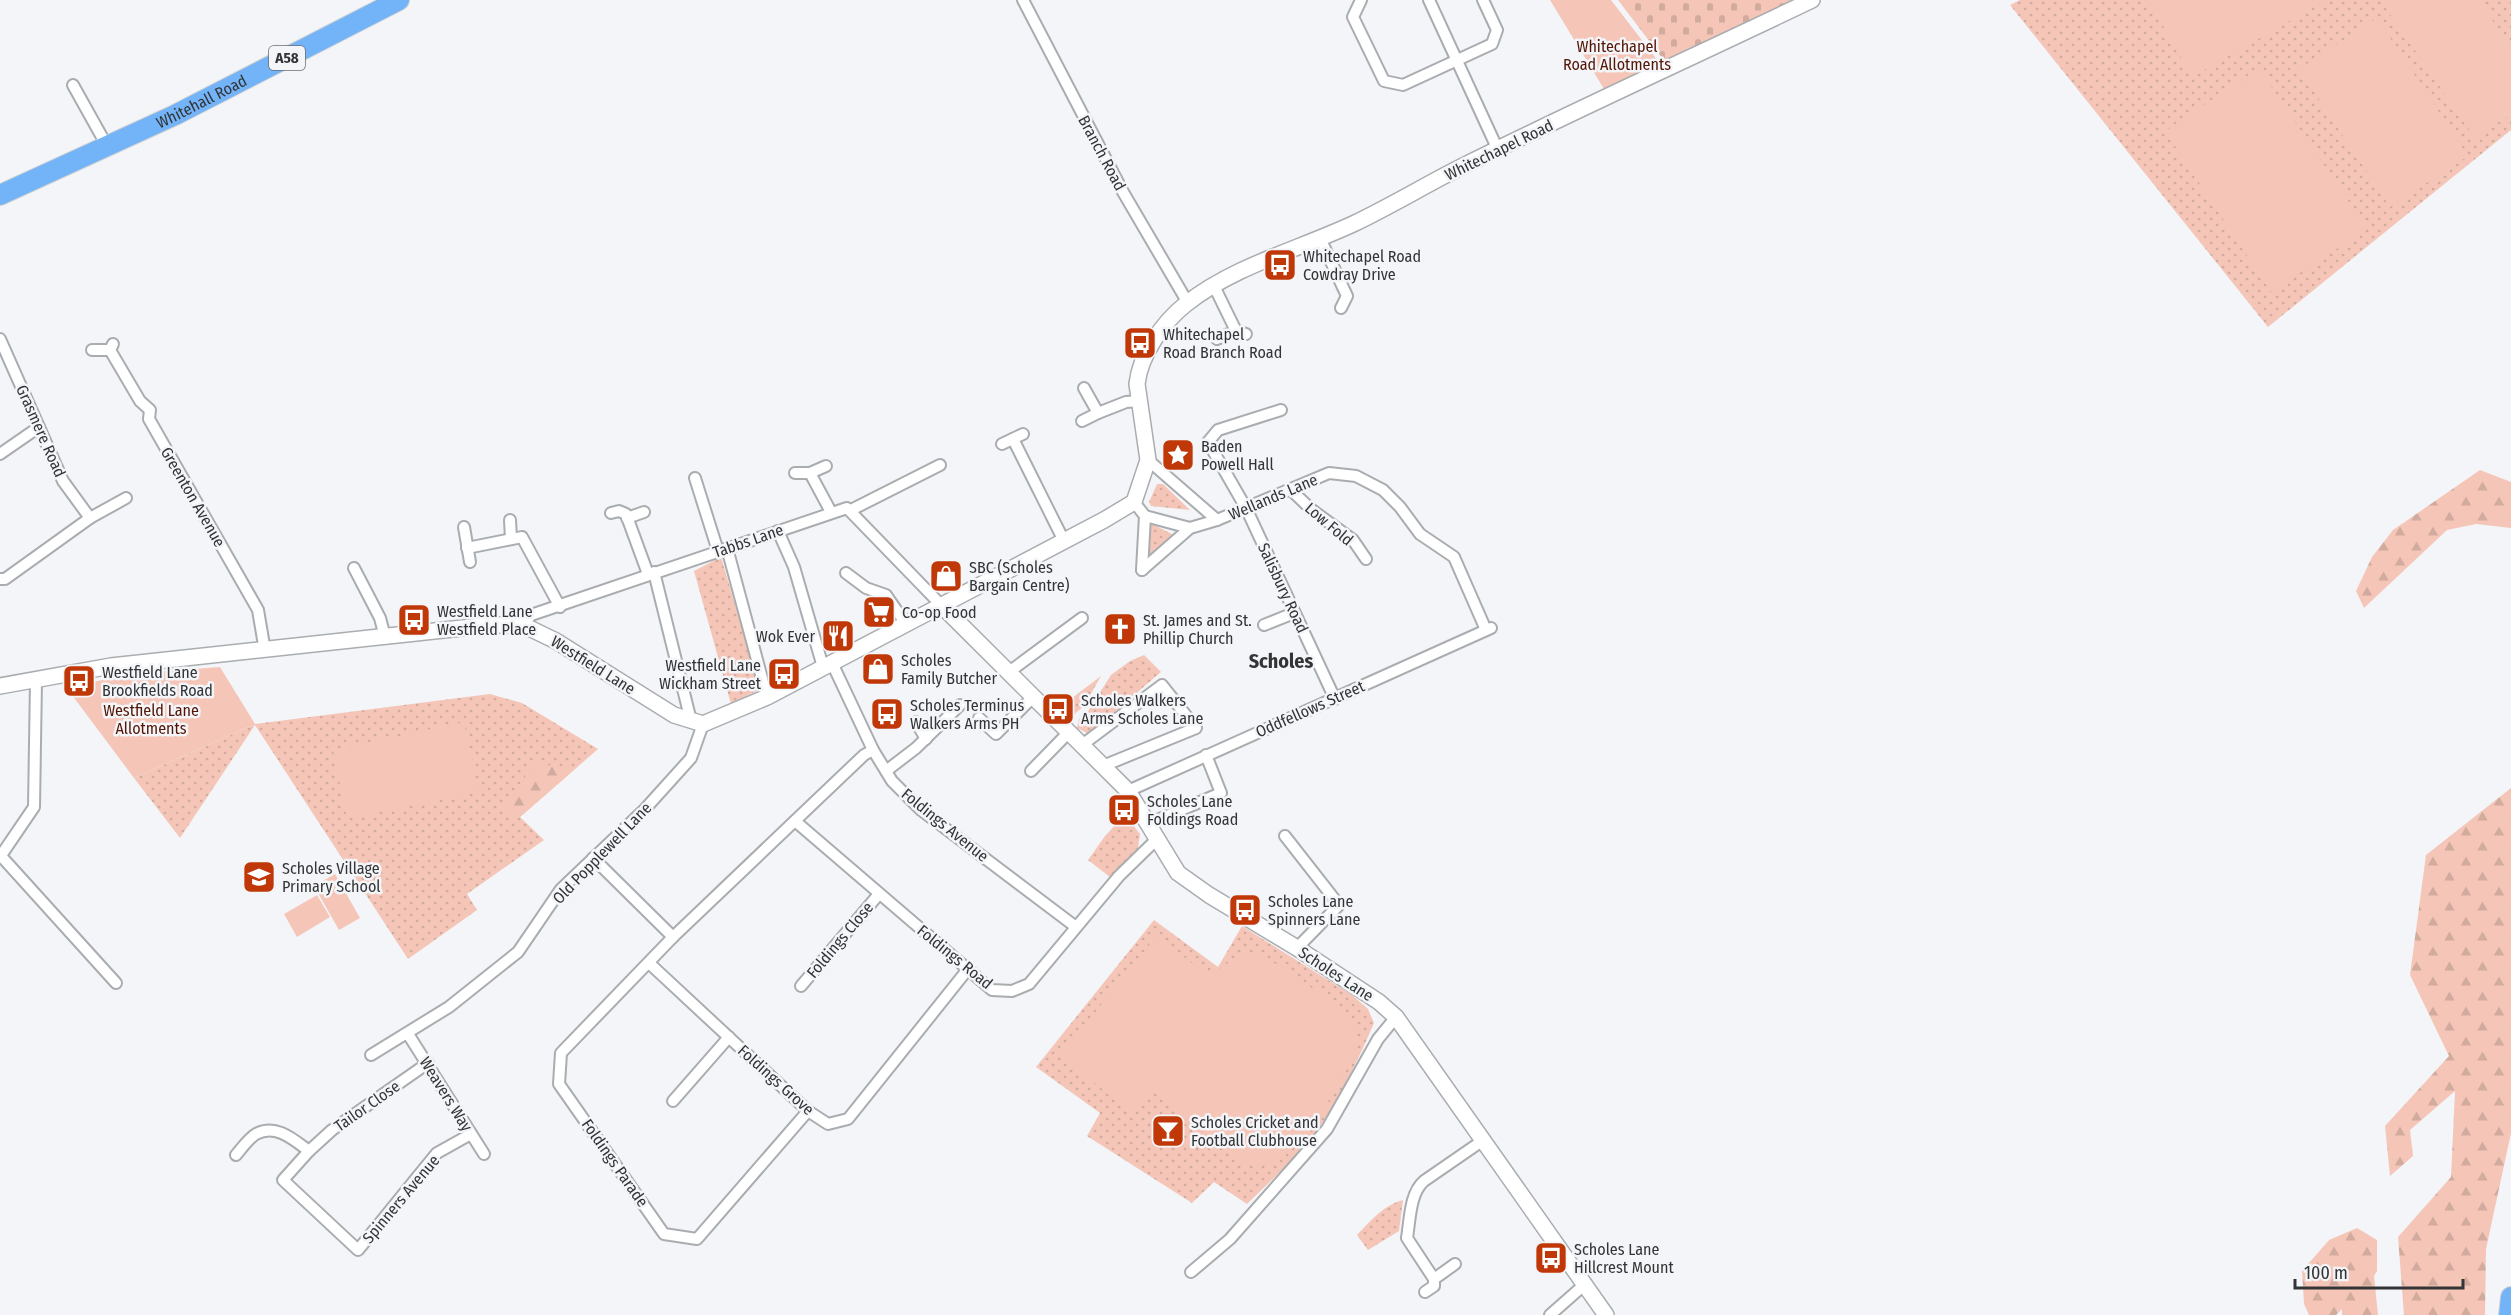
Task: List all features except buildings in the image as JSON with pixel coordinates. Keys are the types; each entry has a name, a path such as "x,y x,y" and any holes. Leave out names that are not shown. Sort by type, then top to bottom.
{"highway":[{"name":"Whitehall Road","path":"0,195 175,116 399,0"},
{"path":"2510,1315 2511,1297"}],"main road":[{"name":"Whitechapel Road","path":"1148,459 1138,374 1146,356 1167,324 1188,303 1240,272 1353,224 1498,150 1812,0"},
{"path":"697,723 767,697 1134,502 1148,459"},
{"name":"Scholes Lane","path":"942,606 1128,790 1178,873 1379,1002 1395,1017 1606,1315"},
{"name":"Westfield Lane","path":"0,686 111,666 490,625 523,625 556,641 674,715 697,723"}],"street":[{"name":"Branch Road","path":"1023,0 1123,192 1188,303"},
{"path":"1361,0 1353,16 1383,81 1403,85 1492,44 1497,30 1483,0"},
{"path":"1429,0 1498,150"},
{"path":"74,85 107,146"},
{"path":"1320,238 1347,296 1341,308"},
{"path":"1214,286 1241,333 1217,339"},
{"name":"Grasmere Road","path":"0,339 63,481 90,518"},
{"name":"Greenton Avenue","path":"92,350 112,347 140,401 150,410 149,419 258,610 265,651"},
{"path":"1084,388 1098,413"},
{"path":"1082,421 1126,402 1140,401"},
{"name":"Salisbury Road","path":"1281,411 1218,430 1208,442 1246,508 1335,699"},
{"path":"0,454 39,427"},
{"path":"1013,439 1064,541"},
{"path":"1148,459 1217,520"},
{"path":"940,465 851,510 942,606"},
{"path":"795,473 810,473 826,466"},
{"path":"810,473 831,512"},
{"name":"Wellands Lane","path":"1145,516 1142,570 1190,528 1217,520 1329,473 1356,476 1383,490 1400,507 1420,534 1454,557 1489,629"},
{"path":"695,478 722,549 767,697"},
{"name":"Low Fold","path":"1291,490 1312,510 1353,540 1366,559"},
{"path":"0,579 5,579 90,518 126,498"},
{"path":"1134,502 1145,516 1190,528"},
{"name":"Tabbs Lane","path":"523,625 531,615 831,512 847,508 851,510"},
{"path":"611,513 619,511 626,516 651,573 697,723"},
{"path":"626,516 644,512"},
{"path":"510,520 511,539"},
{"path":"464,527 470,562"},
{"name":"Foldings Avenue","path":"777,531 794,567 827,665 892,781 921,810 1076,927"},
{"path":"467,548 522,537 560,606"},
{"path":"354,568 380,618 385,637"},
{"path":"846,573 866,588 886,596 906,624"},
{"path":"1264,625 1294,613"},
{"path":"1009,672 1082,618"},
{"name":"Oddfellows Street","path":"1128,790 1489,629"},
{"path":"36,681 34,807 0,857 116,983"},
{"path":"1082,746 1162,685 1196,728 1103,766"},
{"path":"979,718 996,734 1033,697"},
{"path":"886,771 926,739 960,705"},
{"path":"916,722 926,739"},
{"name":"Old Popplewell Lane","path":"371,1055 449,1007 518,952 561,890 645,809 691,758 697,723"},
{"path":"1031,771 1069,732"},
{"name":"Foldings Parade","path":"808,1111 697,1239 664,1234 559,1084 561,1053 674,937 873,750"},
{"path":"1148,824 1221,793 1206,755"},
{"name":"Foldings Road","path":"795,821 992,990 1012,991 1029,984 1119,876 1157,839"},
{"path":"1285,836 1339,905 1297,948"},
{"path":"592,858 674,937"},
{"name":"Foldings Close","path":"801,986 879,894"},
{"name":"Foldings Grove","path":"649,963 808,1111 828,1124 848,1119 968,969"},
{"path":"1191,1272 1230,1239 1327,1129 1378,1039 1395,1017"},
{"name":"Weavers Way","path":"408,1034 483,1154"},
{"path":"673,1101 729,1037"},
{"name":"Tailor Close","path":"283,1180 332,1130 428,1063"},
{"path":"236,1155 255,1134 272,1130 287,1134 309,1151"},
{"name":"Spinners Avenue","path":"283,1180 358,1250 437,1153 471,1134"},
{"path":"1425,1292 1434,1286 1434,1279 1407,1238 1417,1187 1482,1141"},
{"path":"1434,1279 1455,1264"},
{"path":"1550,1315 1584,1284"}],"green space":[{"name":"Whitechapel Road Allotments","path":"1550,0 1611,0 1661,65 1607,94"},
{"path":"1618,0 1795,0 1666,63"},
{"path":"2020,0 2511,0 2511,130 2268,327 2010,5"},
{"path":"2148,0 2326,0 2192,77"},
{"path":"2388,0 2479,0 2511,48 2511,114 2475,138 2383,4"},
{"path":"2377,18 2468,156 2390,207 2299,69"},
{"path":"2259,68 2367,229 2271,292 2165,131"},
{"path":"2480,470 2511,482 2511,528 2476,524 2447,530 2364,608 2356,591 2372,557 2393,530"},
{"path":"1157,484 1163,484 1190,510 1151,506 1149,502"},
{"path":"1148,522 1176,536 1150,556 1146,554"},
{"path":"721,557 760,689 731,704 694,571"},
{"path":"1144,655 1161,672 1089,734 1077,728 1079,719 1087,713 1111,675 1130,661"},
{"name":"Westfield Lane Allotments","path":"220,667 255,724 134,778 66,687 140,673"},
{"path":"1101,676 1084,706 1072,716 1068,717 1059,708"},
{"path":"490,694 522,703 598,749 520,817 544,840 467,894 477,910 408,959 255,725 180,838 134,778 255,724"},
{"path":"464,722 479,792 347,819 333,750"},
{"path":"536,763 574,770 520,817 506,816 503,808 505,802"},
{"path":"2511,788 2511,1133 2486,1249 2485,1315 2404,1315 2398,1237 2451,1177 2455,1091 2410,1130 2413,1156 2390,1176 2385,1126 2449,1056 2410,975 2426,855"},
{"path":"1125,815 1140,834 1138,848 1110,877 1088,860 1105,836"},
{"path":"335,874 360,918 339,930 314,886"},
{"path":"317,895 330,917 297,937 284,914"},
{"path":"1154,920 1218,967 1242,926 1352,995 1368,1009 1374,1023 1363,1049 1323,1122 1297,1155 1247,1204 1214,1182 1192,1203 1087,1136 1100,1113 1036,1067"},
{"path":"1157,935 1209,977 1237,956 1258,952 1346,1011 1357,1034 1355,1055 1310,1133 1277,1163 1242,1165 1153,1089 1133,1113 1060,1056"},
{"path":"1403,1200 1399,1231 1368,1250 1357,1235 1384,1209"},
{"path":"2357,1228 2377,1240 2377,1271 2374,1276 2378,1315 2342,1315 2342,1309 2336,1315 2309,1315 2304,1304 2302,1271 2329,1240"}],"place":[{"name":"Whitechapel Road Cowdray Drive","path":"1280,265"},
{"name":"Whitechapel Road Branch Road","path":"1140,343"},
{"name":"Baden Powell Hall","path":"1178,455"},
{"name":"SBC (Scholes Bargain Centre)","path":"946,576"},
{"name":"Co-op Food","path":"879,612"},
{"name":"Westfield Lane Westfield Place","path":"414,620"},
{"name":"St. James and St. Phillip Church","path":"1120,629"},
{"name":"Wok Ever","path":"838,636"},
{"name":"Scholes Family Butcher","path":"878,669"},
{"name":"Westfield Lane Wickham Street","path":"784,674"},
{"name":"Westfield Lane Brookfields Road","path":"79,681"},
{"name":"Scholes Walkers Arms Scholes Lane","path":"1058,709"},
{"name":"Scholes Terminus Walkers Arms PH","path":"887,714"},
{"name":"Scholes Lane Foldings Road","path":"1124,810"},
{"name":"Scholes Village Primary School","path":"259,877"},
{"name":"Scholes Lane Spinners Lane","path":"1245,910"},
{"name":"Scholes Cricket and Football Clubhouse","path":"1168,1131"},
{"name":"Scholes Lane Hillcrest Mount","path":"1551,1258"}],"district":[{"name":"Scholes","path":"1281,661"}]}
